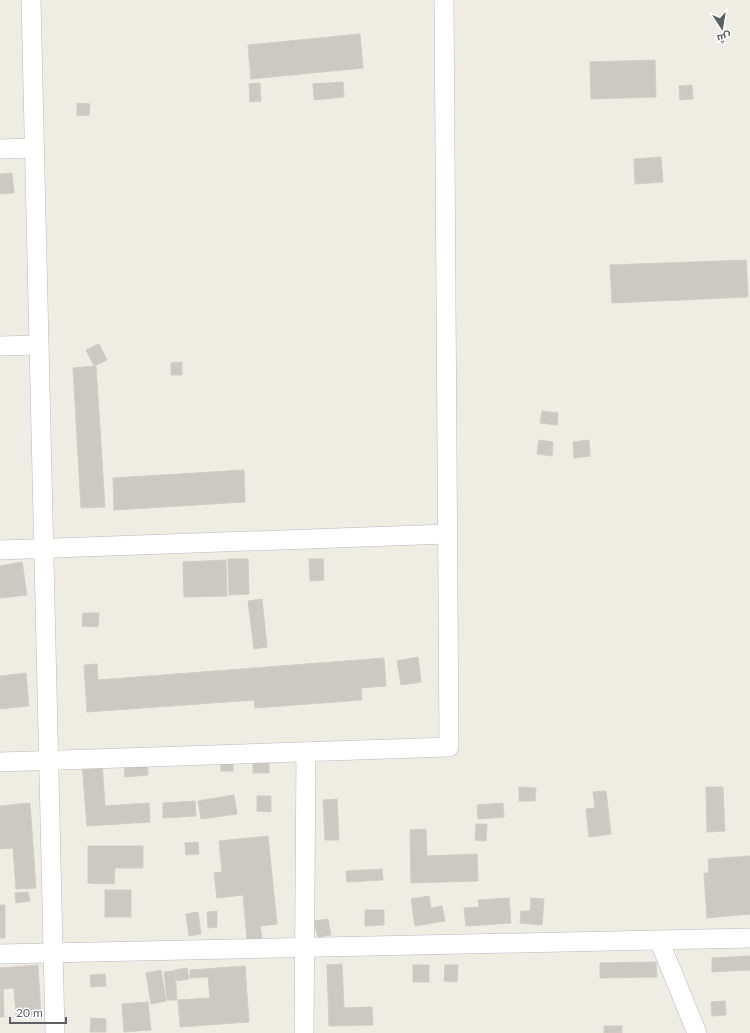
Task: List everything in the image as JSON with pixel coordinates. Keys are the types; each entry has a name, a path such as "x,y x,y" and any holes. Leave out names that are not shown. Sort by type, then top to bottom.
{"street":[{"path":"31,0 54,1033"},
{"path":"0,762 449,747 444,0"},
{"path":"0,149 34,148"},
{"path":"0,346 39,345"},
{"path":"0,550 447,534"},
{"path":"304,1033 306,752"},
{"path":"0,954 750,938"},
{"path":"659,940 697,1033"}],"building":[{"path":"360,34 363,68 251,79 248,45"},
{"path":"655,60 656,97 591,99 590,62"},
{"path":"343,82 344,97 314,100 313,84"},
{"path":"260,83 261,101 250,102 249,84"},
{"path":"692,85 693,99 680,100 679,86"},
{"path":"77,103 90,104 89,115 77,116"},
{"path":"661,157 663,182 635,184 634,159"},
{"path":"12,173 14,193 0,194 0,174"},
{"path":"746,260 748,297 612,303 610,265"},
{"path":"99,344 107,360 94,366 86,350"},
{"path":"182,362 182,375 171,375 171,363"},
{"path":"96,366 105,507 81,508 73,368"},
{"path":"542,411 558,413 557,425 540,423"},
{"path":"539,440 553,442 552,456 537,454"},
{"path":"589,440 590,456 574,458 573,442"},
{"path":"244,470 245,502 114,510 113,478"},
{"path":"228,559 248,559 249,594 229,595"},
{"path":"309,559 323,559 324,580 310,581"},
{"path":"226,560 227,596 184,597 183,562"},
{"path":"22,562 27,595 0,598 0,566"},
{"path":"262,599 267,647 254,649 248,601"},
{"path":"83,613 99,613 98,627 82,626"},
{"path":"418,657 421,682 401,685 397,661"},
{"path":"384,658 386,686 361,688 362,700 255,708 254,700 87,712 84,665 97,664 98,680"},
{"path":"26,673 29,706 0,709 0,676"},
{"path":"221,755 233,756 233,771 221,771"},
{"path":"253,759 269,759 269,773 253,773"},
{"path":"148,760 148,775 125,777 124,762"},
{"path":"102,762 105,806 149,803 150,822 87,826 82,763"},
{"path":"519,787 536,788 535,801 519,801"},
{"path":"706,787 723,787 725,831 707,832"},
{"path":"606,791 611,834 589,837 586,809 595,808 593,792"},
{"path":"234,795 237,814 201,819 198,801"},
{"path":"257,796 271,796 271,812 257,811"},
{"path":"337,799 339,840 325,840 323,800"},
{"path":"195,801 196,816 163,818 163,803"},
{"path":"30,803 36,888 16,889 13,848 0,849 0,806"},
{"path":"503,803 504,817 478,819 477,805"},
{"path":"476,824 487,824 486,841 475,840"},
{"path":"426,829 427,856 477,854 478,881 411,883 410,830"},
{"path":"268,836 277,924 260,926 262,938 247,940 243,895 217,898 214,873 222,872 219,841"},
{"path":"198,842 199,854 186,855 185,843"},
{"path":"88,846 143,846 143,868 115,868 114,884 88,883"},
{"path":"750,856 750,914 707,918 704,873 709,873 708,859"},
{"path":"382,869 383,880 347,882 346,871"},
{"path":"105,890 131,890 131,917 105,917"},
{"path":"28,892 30,901 16,903 15,893"},
{"path":"429,896 431,908 442,906 445,921 415,926 411,899"},
{"path":"509,898 511,923 466,926 464,908 479,907 478,900"},
{"path":"531,898 544,899 542,925 520,923 521,911 530,911"},
{"path":"0,905 5,905 5,938 0,938"},
{"path":"365,910 384,910 384,925 365,926"},
{"path":"217,911 217,927 208,928 207,912"},
{"path":"198,912 201,934 189,936 186,914"},
{"path":"328,919 331,935 318,937 314,921"},
{"path":"750,956 750,970 712,972 712,958"},
{"path":"656,962 657,977 600,978 600,963"},
{"path":"342,964 344,1008 372,1007 373,1025 329,1026 327,965"},
{"path":"38,965 41,1016 16,1017 14,988 3,989 4,1017 0,1017 0,968"},
{"path":"413,965 429,965 429,982 413,982"},
{"path":"445,965 458,965 457,982 444,981"},
{"path":"245,966 249,1022 180,1027 178,1000 210,998 208,977 190,978 190,970"},
{"path":"187,968 189,979 177,981 175,970"},
{"path":"161,970 166,1001 151,1004 146,973"},
{"path":"175,971 177,1000 167,1000 164,972"},
{"path":"105,974 106,986 91,987 90,975"},
{"path":"725,1001 726,1015 712,1016 711,1002"},
{"path":"148,1002 151,1030 124,1032 122,1004"},
{"path":"91,1018 106,1019 106,1032 90,1032"},
{"path":"604,1026 622,1026 622,1033 604,1033"}]}
